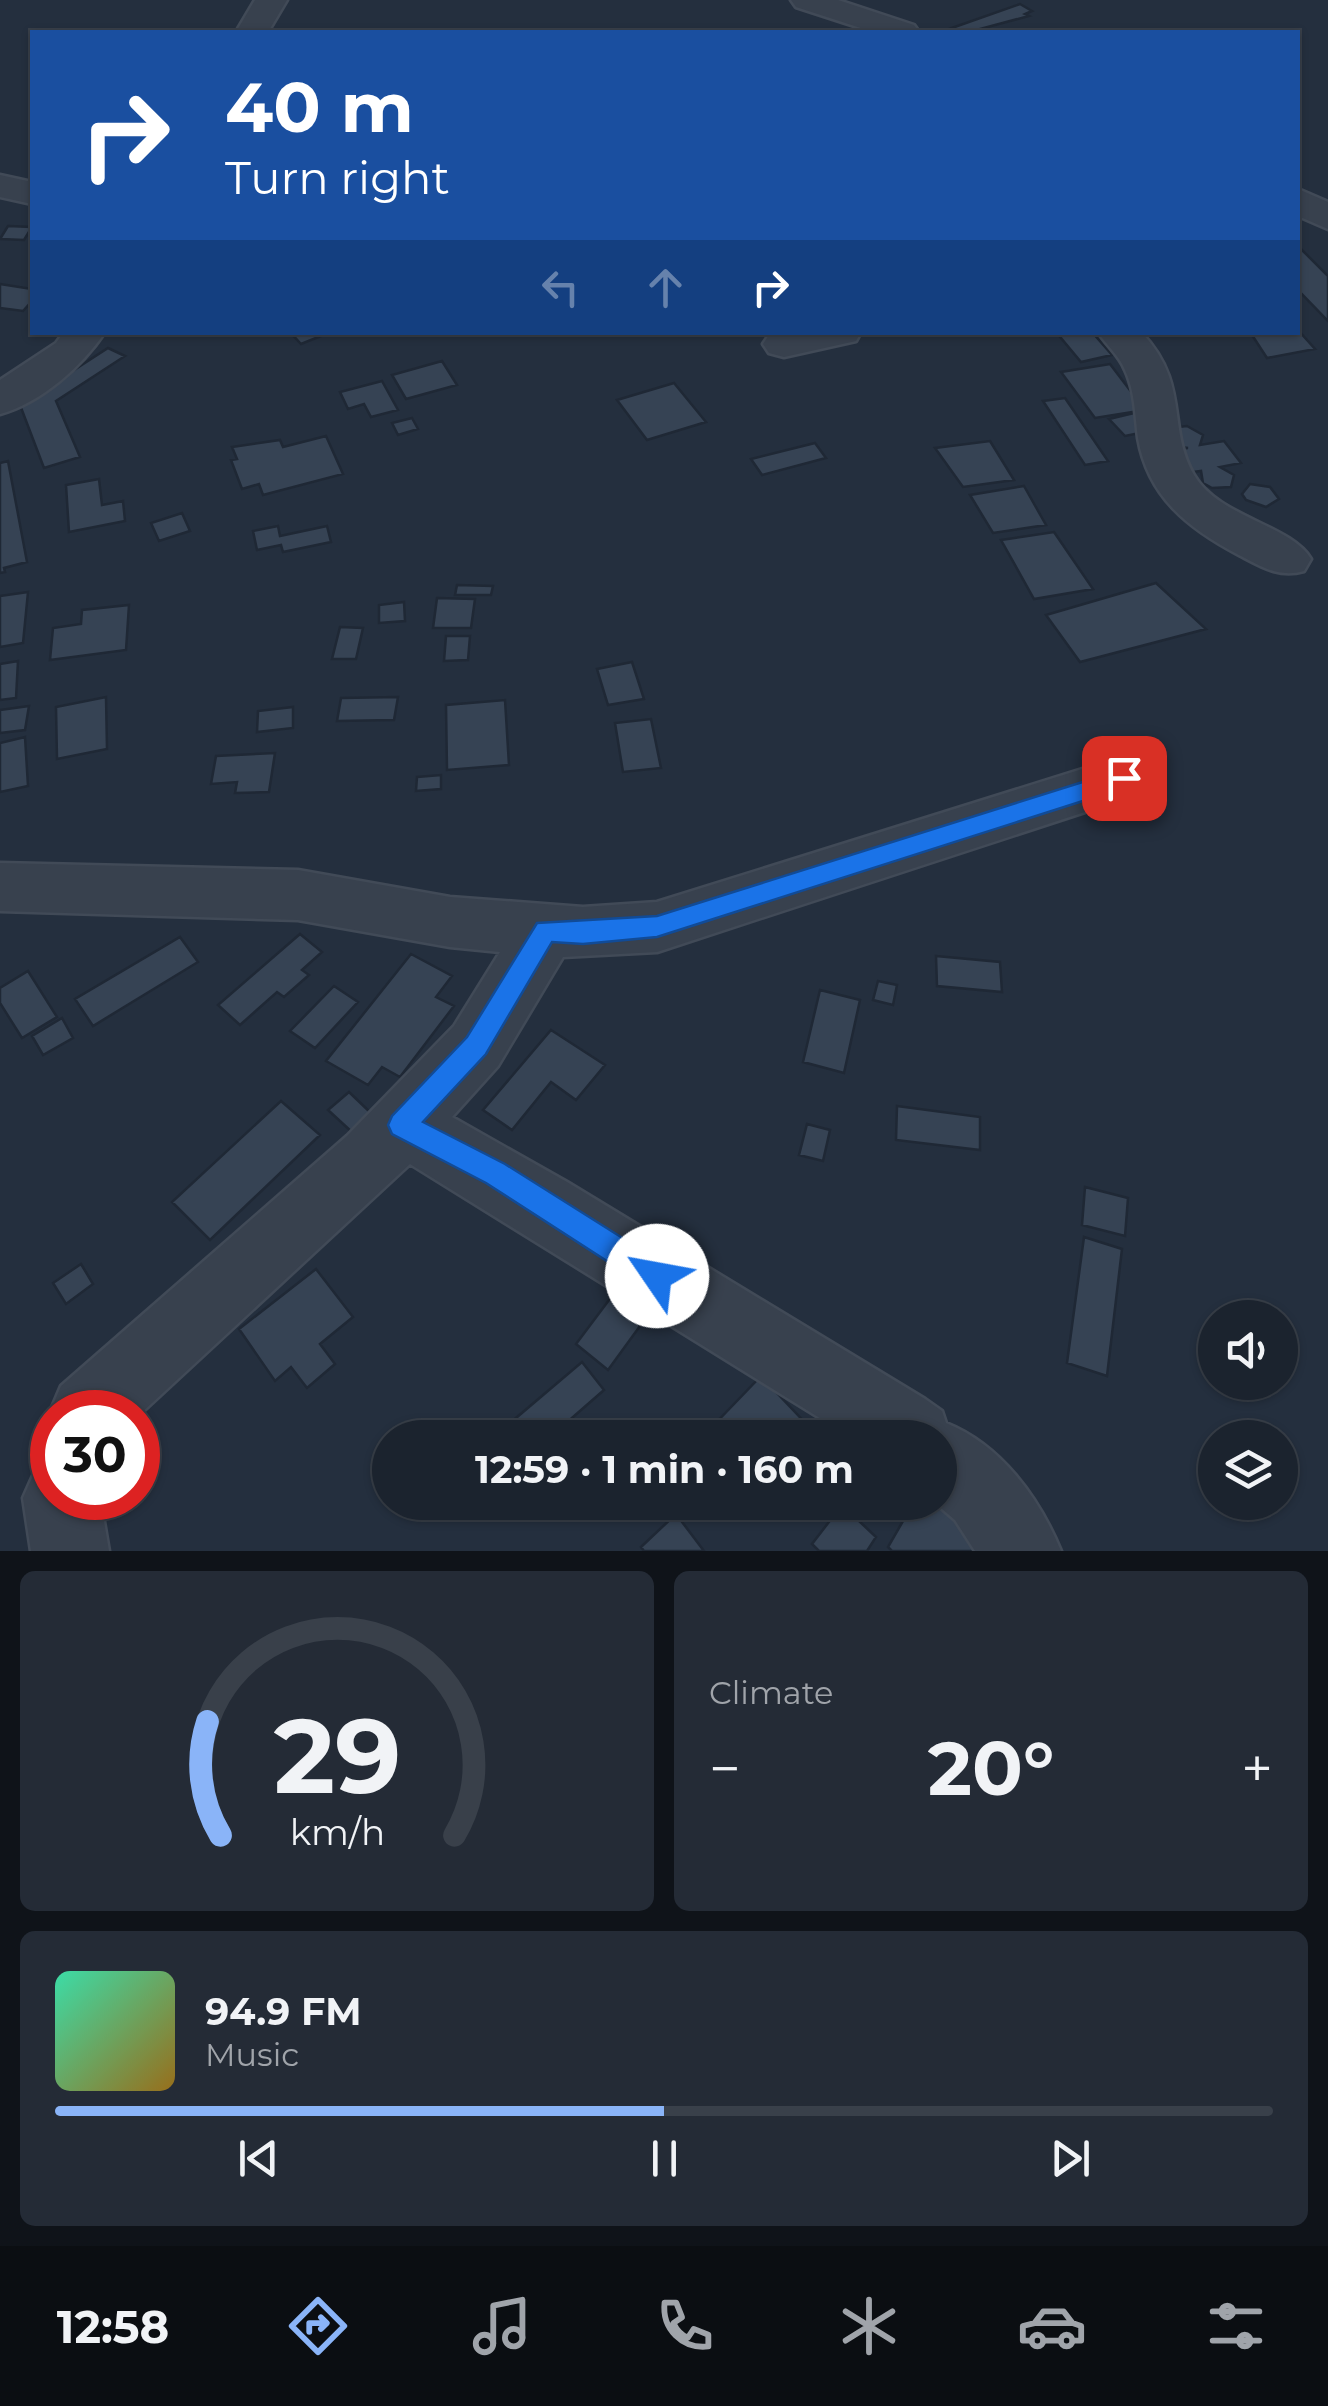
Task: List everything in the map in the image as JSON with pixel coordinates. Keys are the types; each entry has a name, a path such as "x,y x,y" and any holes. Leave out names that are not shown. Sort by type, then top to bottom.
{"street":[{"path":"253,30 271,0"},
{"path":"806,0 897,30"},
{"path":"1300,184 1328,192"},
{"path":"0,186 30,192"},
{"path":"1300,201 1328,218"},
{"path":"0,400 71,352 83,335"},
{"path":"784,344 827,335"},
{"path":"1121,335 1150,370 1171,476 1205,513 1287,559"},
{"path":"0,887 298,895 450,922 583,934 657,927 1124,778"},
{"path":"113,1390 371,1159 476,1046 546,931"},
{"path":"402,1125 496,1174 773,1350 893,1420"},
{"path":"957,1472 982,1493 1022,1551"},
{"path":"65,1520 70,1551"}],"building":[{"path":"1020,4 1032,11 1025,14 1029,16 976,30 949,29"},
{"path":"8,226 30,227 24,240 0,239"},
{"path":"1300,248 1328,276 1328,321 1300,292"},
{"path":"0,284 30,289 30,303 23,311 0,308"},
{"path":"1300,332 1315,349 1267,358 1252,335"},
{"path":"293,335 324,335 301,344"},
{"path":"1058,335 1095,335 1112,355 1081,362"},
{"path":"108,348 125,356 56,401 80,457 44,468 20,405"},
{"path":"442,361 457,385 406,399 392,375"},
{"path":"1110,364 1145,410 1095,418 1061,372"},
{"path":"382,381 398,410 371,417 364,404 348,409 340,392"},
{"path":"674,383 706,422 647,440 617,400"},
{"path":"1065,398 1108,461 1085,465 1043,401"},
{"path":"1134,413 1150,431 1125,436 1109,419"},
{"path":"412,418 418,429 398,435 392,423"},
{"path":"1187,426 1203,435 1200,445 1224,441 1241,463 1220,467 1234,475 1231,487 1212,488 1203,483 1201,471 1193,472 1176,449 1188,448 1181,447 1178,427"},
{"path":"326,436 343,474 263,495 259,484 242,489 231,460 237,459 232,447 280,440 283,447"},
{"path":"990,441 1014,480 963,487 935,448"},
{"path":"815,443 826,458 762,475 751,459"},
{"path":"8,461 27,562 4,568 5,572 0,573 0,463"},
{"path":"99,479 102,505 123,501 125,521 69,532 66,485"},
{"path":"1250,484 1270,487 1279,499 1266,507 1246,500 1242,494"},
{"path":"1024,486 1046,525 993,533 970,495"},
{"path":"182,513 190,531 159,541 151,523"},
{"path":"278,526 280,536 327,526 331,542 283,552 281,545 257,550 253,531"},
{"path":"1054,532 1093,589 1034,599 1001,540"},
{"path":"1156,583 1206,629 1080,662 1046,615"},
{"path":"457,585 493,586 491,595 455,595"},
{"path":"28,592 23,643 0,647 0,596"},
{"path":"437,598 475,599 471,628 433,628"},
{"path":"404,602 405,621 379,623 379,605"},
{"path":"129,605 126,650 50,660 53,628 81,624 82,610"},
{"path":"340,627 363,628 356,659 332,659"},
{"path":"446,636 470,636 468,660 444,661"},
{"path":"18,661 16,698 0,700 0,664"},
{"path":"632,662 644,699 608,705 597,669"},
{"path":"106,697 107,749 57,759 56,707"},
{"path":"398,697 394,720 337,721 341,698"},
{"path":"505,700 509,765 447,770 446,705"},
{"path":"29,706 25,730 0,733 0,710"},
{"path":"293,707 293,728 257,732 258,711"},
{"path":"651,719 661,768 623,772 615,723"},
{"path":"25,737 28,786 0,792 0,743"},
{"path":"275,753 269,792 235,793 237,782 211,784 216,756"},
{"path":"441,775 441,789 416,791 417,777"},
{"path":"300,934 322,952 302,970 309,975 284,997 277,992 240,1025 218,1005"},
{"path":"180,937 198,962 93,1026 75,999"},
{"path":"411,954 452,976 436,997 454,1006 400,1077 382,1067 368,1085 326,1061"},
{"path":"936,956 1000,962 1002,992 937,986"},
{"path":"28,971 57,1017 22,1038 0,1003 0,988"},
{"path":"878,981 897,985 893,1005 873,1000"},
{"path":"334,986 358,1002 315,1048 290,1031"},
{"path":"820,990 860,1000 844,1073 803,1062"},
{"path":"62,1018 73,1038 43,1055 32,1036"},
{"path":"551,1030 605,1065 576,1100 551,1082 512,1130 483,1110"},
{"path":"349,1092 373,1115 353,1133 328,1110"},
{"path":"281,1101 320,1135 210,1240 172,1202"},
{"path":"897,1106 980,1117 980,1150 896,1140"},
{"path":"807,1124 830,1130 823,1161 799,1155"},
{"path":"1085,1187 1128,1198 1125,1236 1082,1225"},
{"path":"1084,1237 1122,1249 1107,1376 1067,1363"},
{"path":"81,1264 93,1284 66,1304 53,1283"},
{"path":"316,1269 353,1317 320,1344 335,1364 307,1388 291,1367 275,1381 239,1329"},
{"path":"624,1280 656,1304 608,1370 576,1344"},
{"path":"582,1362 604,1390 570,1420 514,1420"},
{"path":"761,1376 803,1420 719,1420"},
{"path":"670,1520 681,1520 704,1551 644,1551 641,1547"},
{"path":"830,1520 858,1520 876,1537 867,1551 819,1551 812,1544"},
{"path":"904,1520 957,1520 975,1551 892,1551 888,1547"}],"route":[{"path":"657,1276 496,1174 402,1125 476,1046 546,931 583,934 657,927 1124,778"}]}
